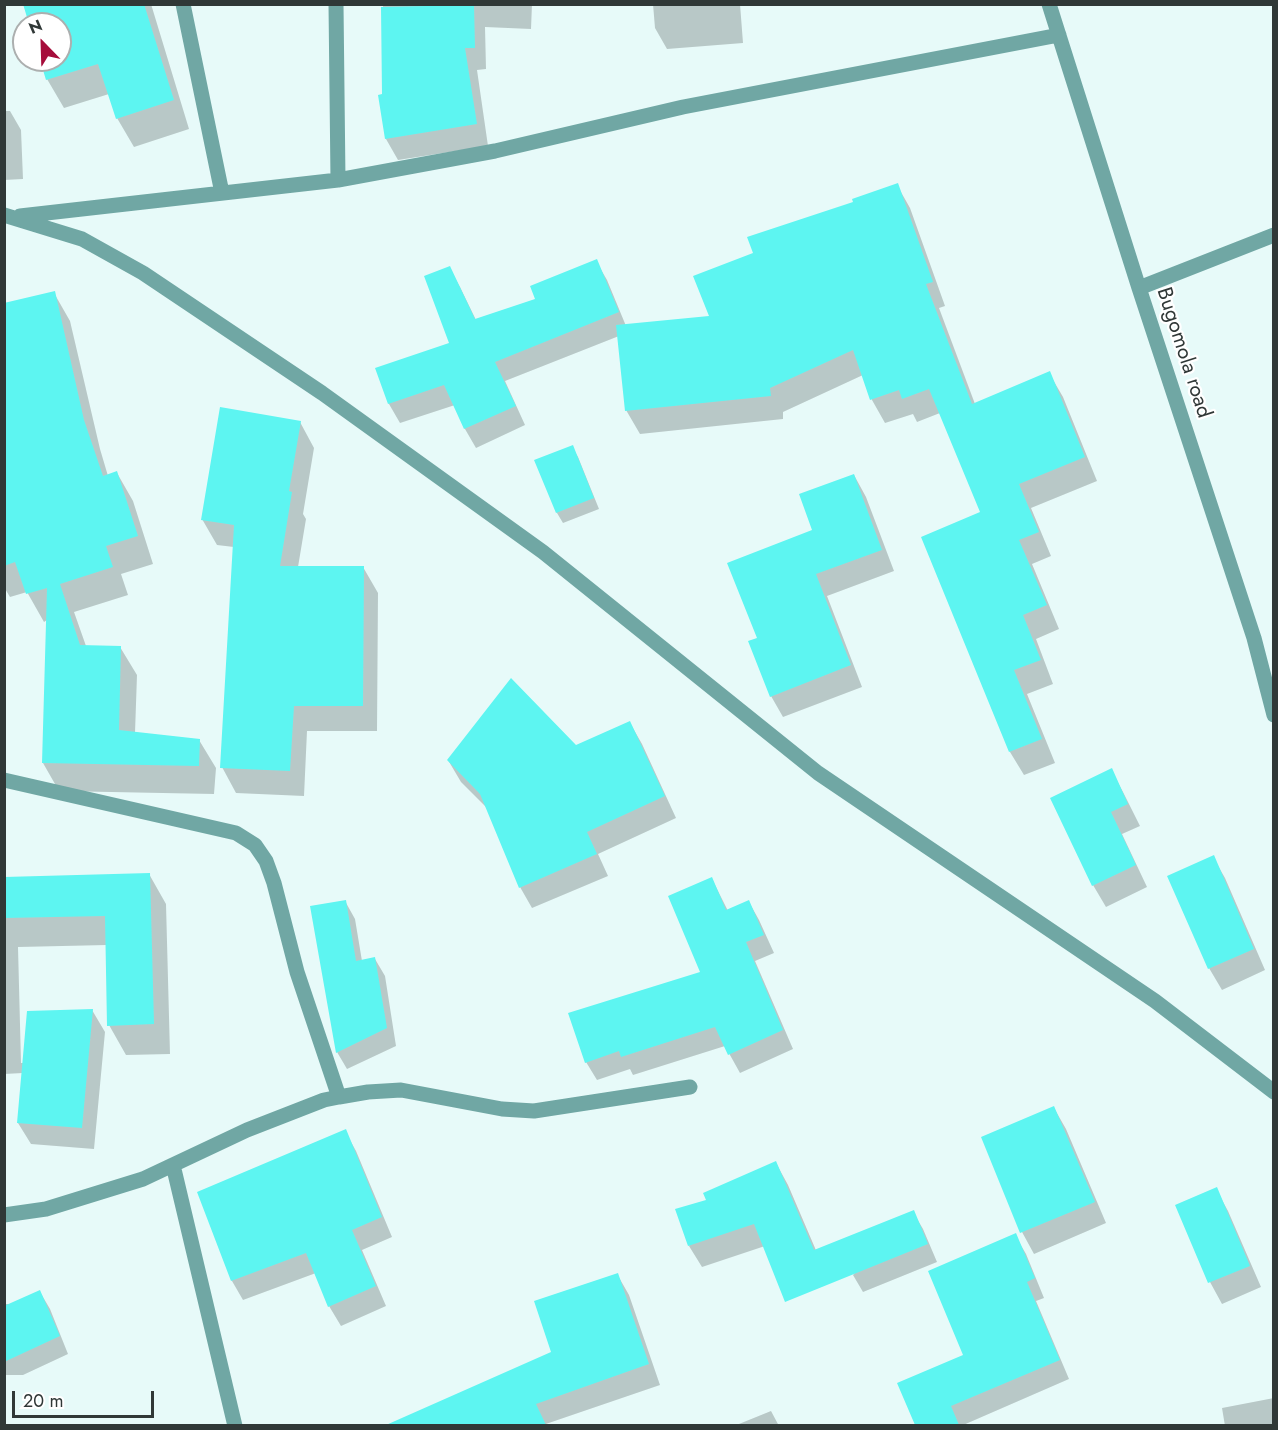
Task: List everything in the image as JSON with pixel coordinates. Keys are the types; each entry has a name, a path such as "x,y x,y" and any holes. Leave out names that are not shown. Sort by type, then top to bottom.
{"street":[{"path":"183,4 222,193"},
{"path":"336,4 338,180"},
{"name":"Bugomola road","path":"1049,4 1254,638 1272,708"},
{"path":"8,216 338,180 495,151 683,107 1059,35"},
{"path":"8,216 82,239 142,273 322,393 543,552 818,773 1155,1001 1274,1092"},
{"path":"1140,288 1274,235"},
{"path":"4,780 236,833 255,845 266,861 274,883 297,972 339,1097"},
{"path":"4,1215 46,1209 144,1179 247,1130 324,1100 339,1097 401,1090 502,1109 534,1111 690,1087"},
{"path":"173,1165 235,1425"}],"building":[{"path":"23,4 144,4 174,100 116,119 98,64 72,72 72,12 25,12"},
{"path":"474,5 475,48 465,48 477,124 385,139 378,95 382,94 381,7"},
{"path":"44,72 72,72 46,80"},
{"path":"898,183 933,282 926,284 972,404 1050,371 1085,457 1019,484 1039,532 1019,540 1047,605 1023,615 1041,660 1014,670 1042,739 1009,752 921,537 980,512 929,389 902,399 899,390 870,400 853,350 770,388 771,396 625,411 616,325 709,316 693,276 753,253 747,237 853,202 852,199"},
{"path":"597,259 619,312 495,362 516,406 464,429 444,385 388,404 375,368 449,343 424,276 450,266 475,319 535,299 530,286"},
{"path":"55,291 84,420 103,476 117,471 138,536 106,546 113,567 60,584 80,645 121,646 119,730 200,739 199,766 42,763 47,588 26,594 15,562 4,566 4,303"},
{"path":"220,407 301,421 289,491 292,492 280,566 364,566 363,706 294,706 290,771 220,768 234,525 201,520"},
{"path":"573,445 594,498 556,513 534,460"},
{"path":"854,474 882,550 816,574 851,665 770,697 748,641 757,638 727,563 812,530 799,494"},
{"path":"511,678 576,745 630,721 665,796 587,832 597,854 519,888 480,794 447,760"},
{"path":"1112,768 1128,804 1111,812 1136,865 1092,886 1050,798"},
{"path":"1214,855 1254,949 1208,969 1167,876"},
{"path":"150,873 154,1024 107,1026 105,916 4,918 4,877"},
{"path":"712,877 726,910 749,900 764,935 746,942 783,1030 728,1055 715,1027 621,1057 619,1051 585,1063 568,1013 700,972 668,896"},
{"path":"346,900 356,961 375,957 387,1028 336,1053 310,906"},
{"path":"93,1009 82,1128 17,1123 27,1011"},
{"path":"1054,1106 1095,1202 1020,1233 981,1137"},
{"path":"346,1129 382,1217 352,1230 376,1286 328,1307 306,1253 231,1281 197,1192"},
{"path":"776,1161 814,1250 914,1210 928,1244 785,1302 754,1224 688,1246 675,1209 706,1200 703,1193"},
{"path":"1217,1187 1250,1266 1208,1283 1175,1205"},
{"path":"1016,1233 1035,1278 1027,1282 1060,1360 951,1406 959,1425 915,1425 897,1383 963,1355 928,1271"},
{"path":"618,1273 649,1364 536,1404 546,1425 386,1425 551,1352 534,1301"},
{"path":"40,1290 60,1336 4,1362 4,1306"}]}
